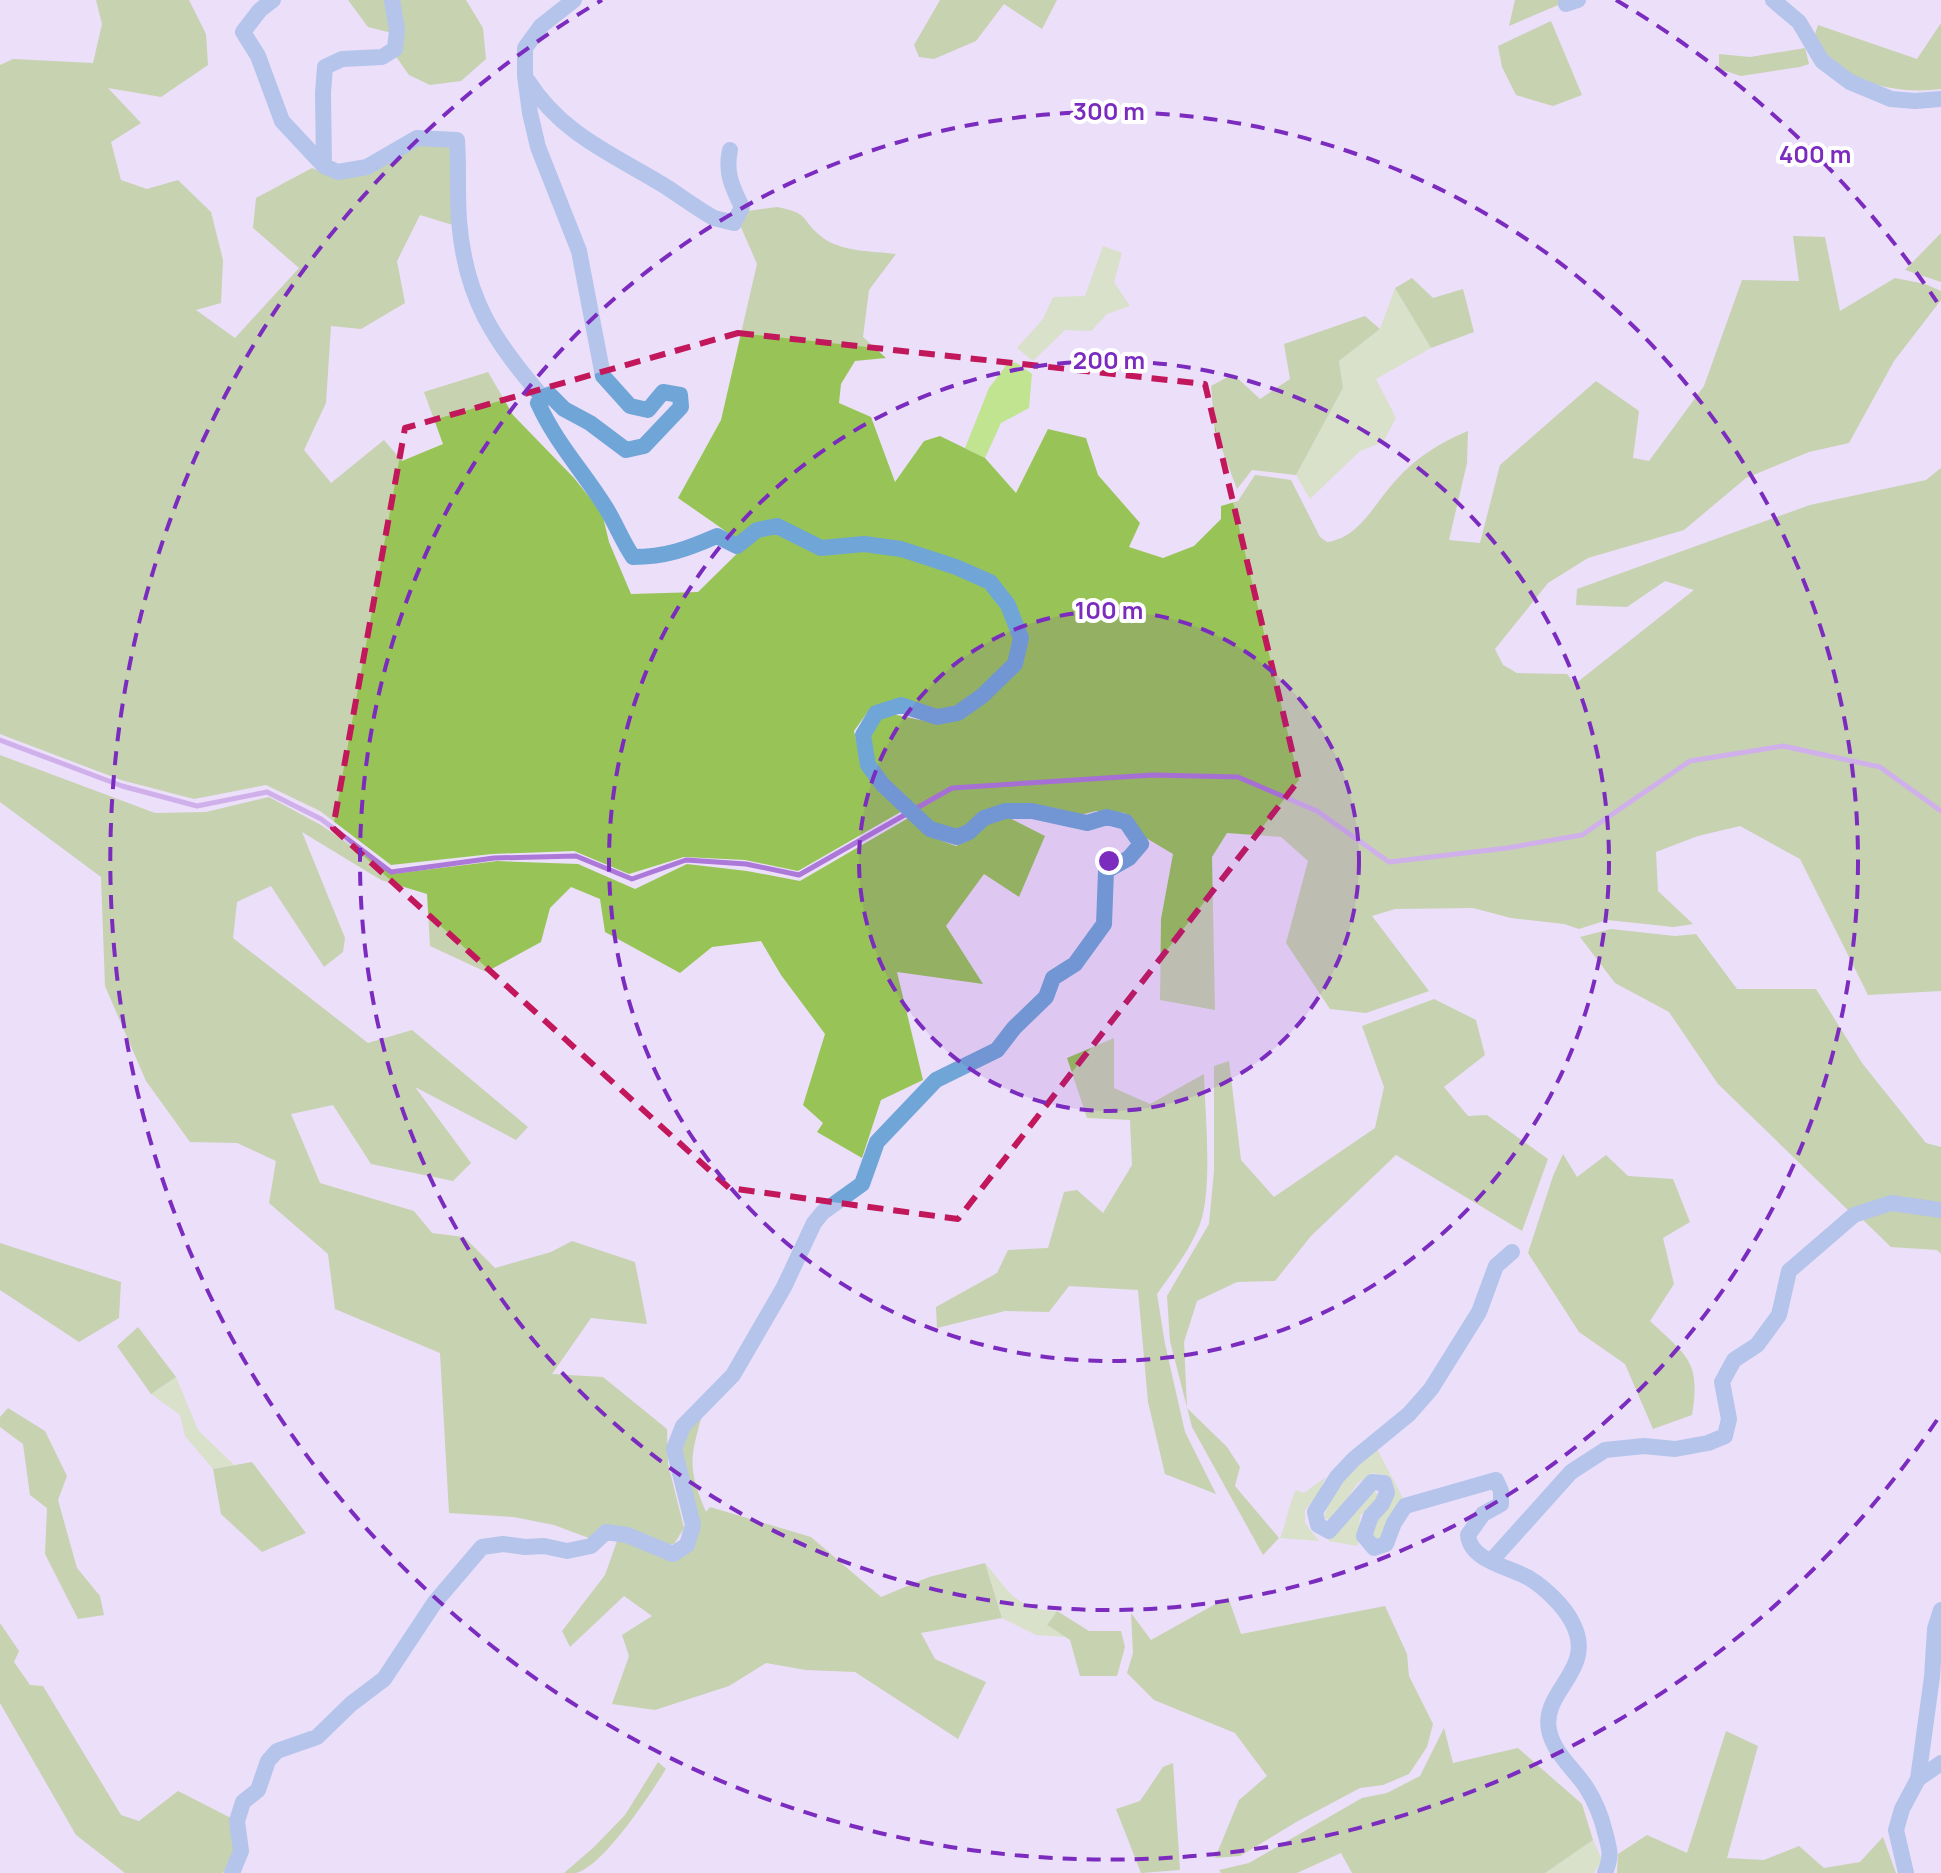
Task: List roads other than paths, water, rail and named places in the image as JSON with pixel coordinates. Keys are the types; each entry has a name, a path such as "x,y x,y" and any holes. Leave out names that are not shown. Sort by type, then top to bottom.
{"street":[{"path":"273,0 260,10 243,32 258,56 282,121 324,166 338,172 367,167 417,138 457,140 459,220 467,270 480,308 500,346 544,399"},
{"path":"324,166 325,67 342,59 382,57 395,49 397,30 392,0"},
{"path":"232,1873 241,1851 237,1821 243,1802 258,1790 268,1761 277,1751 317,1737 351,1704 384,1679 435,1602 482,1547 503,1544 544,1546 567,1551 591,1546 606,1532 627,1535 673,1554 687,1545 693,1525 674,1449 683,1426 733,1375 784,1287 814,1223 823,1212 862,1184 877,1142 936,1080 997,1050 1014,1028 1046,997 1053,978 1075,964 1104,924 1106,871 1129,858 1141,844 1126,822 1107,817 1087,823 1032,811 1005,811 984,818 969,832 957,837 930,829 883,785 868,765 863,735 876,713 901,705 937,717 958,713 982,696 1015,664 1021,638 1008,605 990,582 901,549 864,544 821,548 777,526 757,530 737,546 717,536 661,557 633,557 618,535 608,511 551,432 538,403 549,394 564,409 590,423 626,450 644,446 681,407 680,395 663,392 648,410 630,406 603,376 579,251 538,147 525,76 525,48 541,26 574,0"},
{"path":"1566,0 1566,4 1578,0"},
{"path":"1773,0 1799,22 1822,61 1850,82 1891,99 1941,99"},
{"path":"525,76 539,99 558,120 596,148 714,218 734,223 742,207 731,187 727,166 730,150"},
{"path":"1492,1560 1571,1472 1605,1450 1644,1446 1675,1449 1708,1443 1725,1436 1729,1419 1722,1382 1734,1360 1757,1345 1779,1315 1789,1271 1854,1215 1891,1203 1941,1210"},
{"path":"1512,1252 1496,1266 1479,1312 1431,1389 1409,1414 1337,1477 1315,1512 1318,1525 1329,1531 1372,1482 1384,1483 1387,1493 1371,1516 1364,1536 1374,1548 1386,1544 1405,1506 1496,1480 1501,1491 1501,1504 1483,1514 1468,1535 1468,1545 1477,1554 1531,1580 1557,1602 1572,1621 1580,1642 1578,1659 1552,1707 1548,1730 1560,1755 1585,1787 1600,1813 1611,1856 1605,1873"},
{"path":"1906,1873 1896,1830 1902,1809 1918,1779 1932,1677 1935,1629 1941,1610"},
{"path":"1918,1779 1941,1763"}],"waterway":[{"path":"0,740 122,786 197,806 267,792 321,819 391,872 494,858 576,856 632,879 686,860 746,864 799,875 952,788 1153,775 1238,777 1317,811 1389,862 1507,848 1582,835 1690,761 1783,746 1880,767 1941,811"}]}
